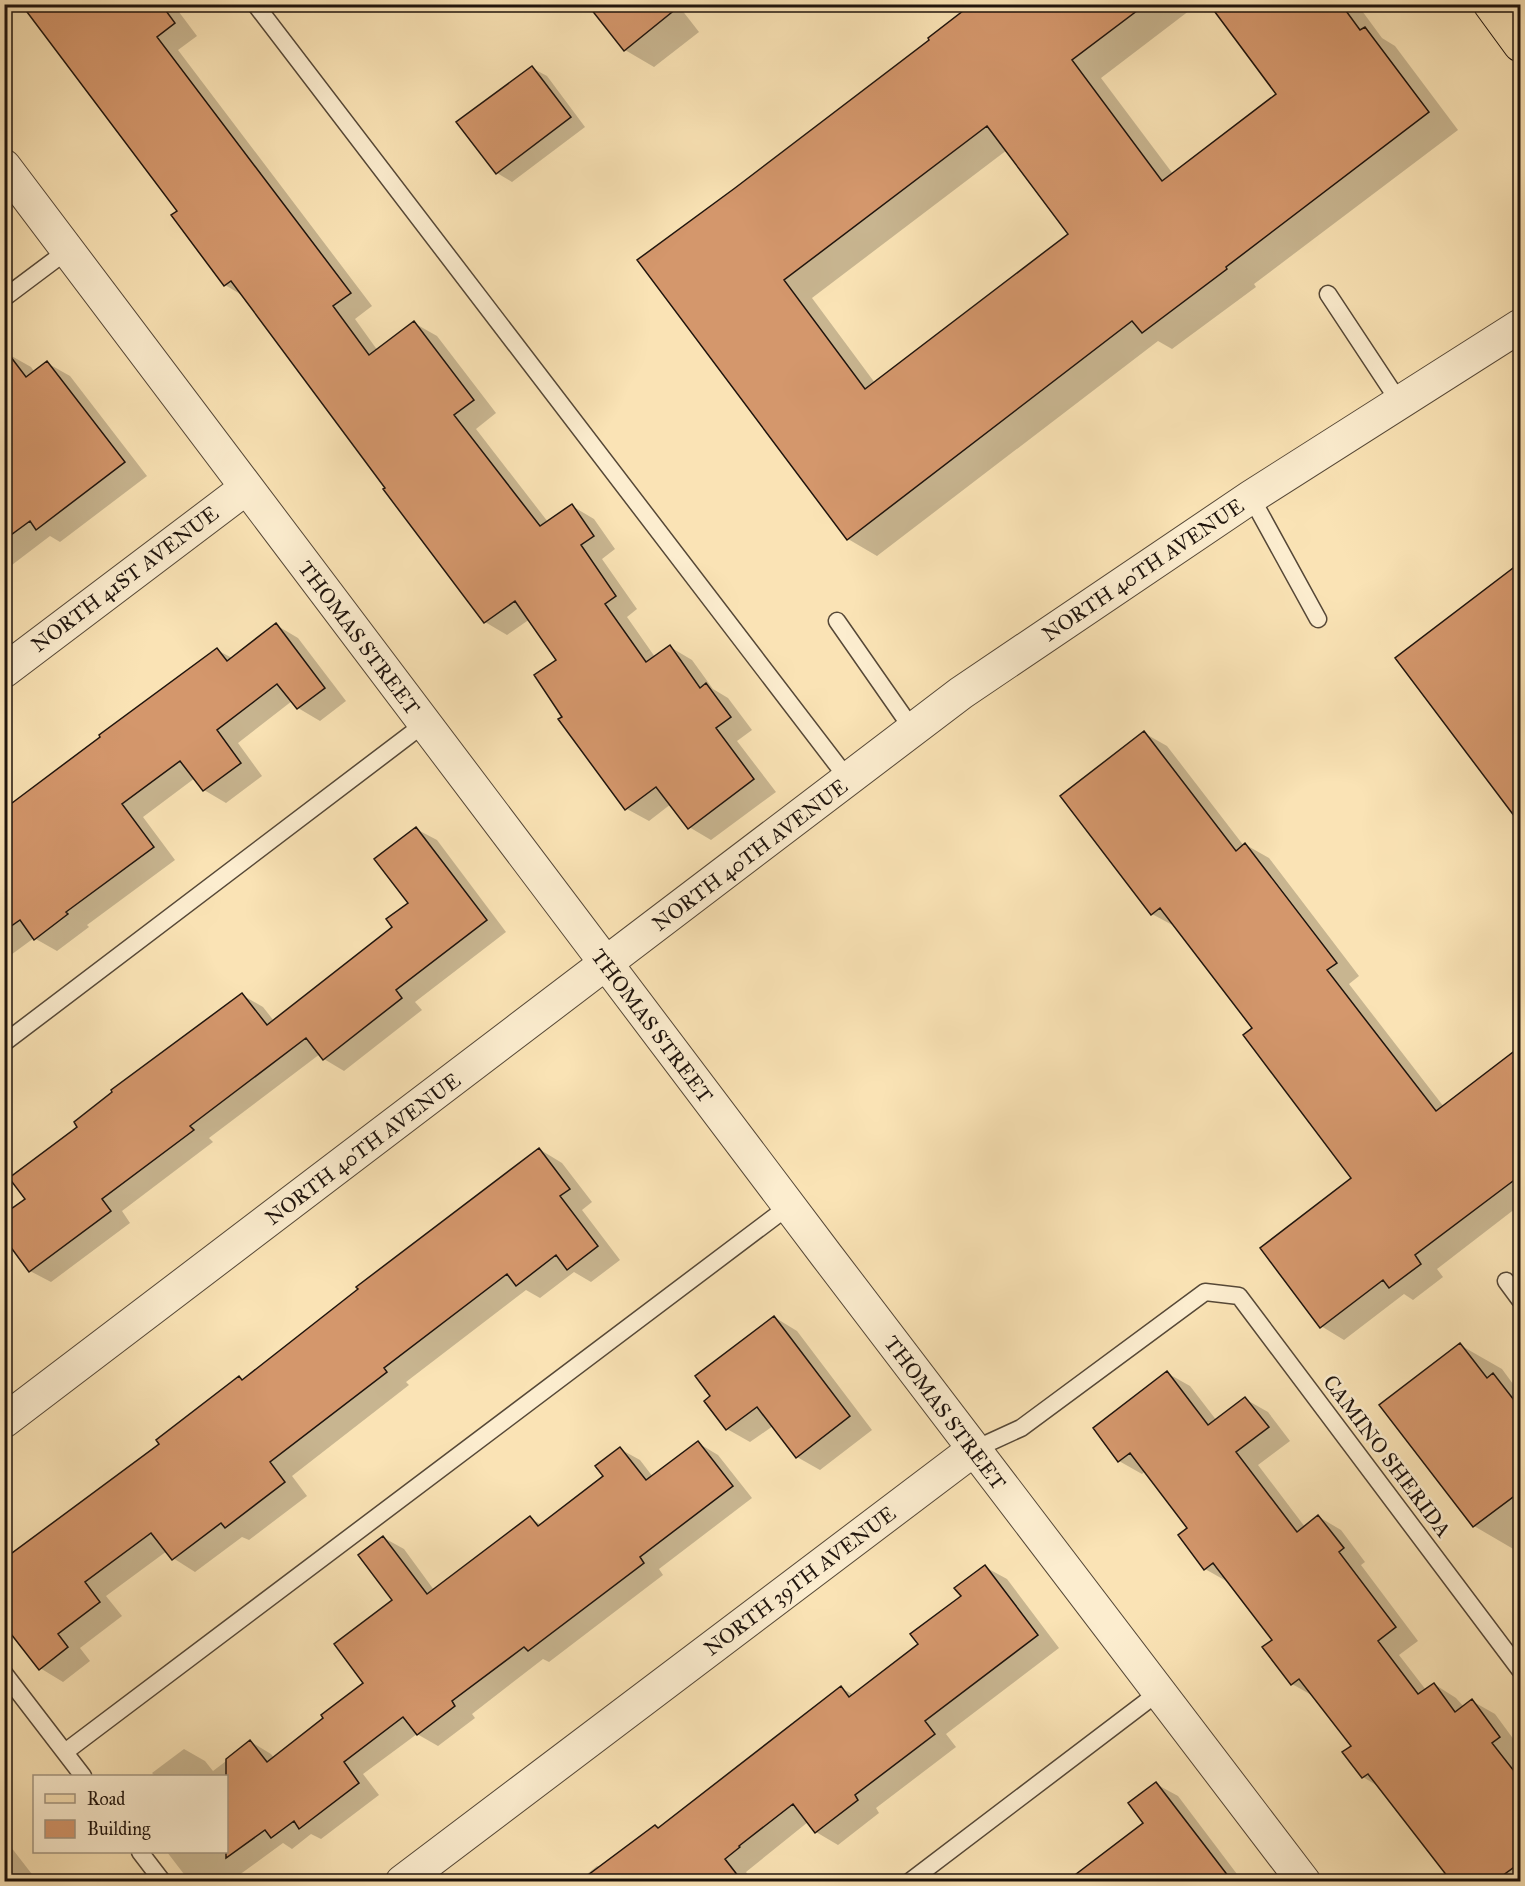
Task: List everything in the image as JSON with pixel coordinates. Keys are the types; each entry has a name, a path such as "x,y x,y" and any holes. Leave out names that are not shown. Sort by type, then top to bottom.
{"main road":[{"path":"1490,4 1521,45"}],"street":[{"name":"THOMAS STREET","path":"4,166 605,965 1304,1881"},
{"name":"NORTH 40TH AVENUE","path":"4,1421 961,693 1251,497 1521,326"},
{"name":"NORTH 41ST AVENUE","path":"4,671 246,488"},
{"name":"NORTH 39TH AVENUE","path":"402,1881 973,1450"}],"lane":[{"path":"255,4 848,779"},
{"path":"4,298 68,250"},
{"path":"1328,294 1400,403"},
{"path":"1251,497 1318,619"},
{"path":"837,621 913,730"},
{"path":"4,1043 424,724"},
{"path":"65,1752 789,1206"},
{"path":"1506,1281 1521,1300"},
{"name":"NORTH 39TH AVENUE","path":"973,1450 1021,1428 1205,1292"},
{"name":"CAMINO SHERIDA","path":"1205,1292 1239,1296 1521,1670"},
{"path":"4,1672 82,1775"},
{"path":"909,1881 1159,1692"},
{"path":"142,1853 163,1881"}],"building":[{"path":"21,4 161,4 175,23 157,37 351,293 333,306 369,355 414,321 474,400 454,415 540,526 572,504 594,536 581,545 616,596 605,604 646,662 670,645 700,688 706,683 731,717 716,728 754,779 688,829 656,787 625,810 558,719 562,717 534,675 556,660 515,601 484,623 231,281 224,286 171,215 177,211"},
{"path":"587,4 682,4 624,51"},
{"path":"972,4 1146,4 1072,60 1162,181 1276,94 1209,4 1341,4 1360,30 1365,27 1429,112 1142,333 1132,321 847,540 637,260 929,40 928,38","holes":["987,126 1068,234 865,389 784,280"]},
{"path":"532,66 571,117 496,174 456,122"},
{"path":"4,348 26,377 47,361 125,462 36,530 30,521 4,540"},
{"path":"1521,562 1521,825 1395,658"},
{"path":"276,623 325,688 297,709 277,684 217,730 241,763 203,791 180,761 122,804 154,847 66,912 68,914 34,940 20,920 4,931 4,809 217,648 227,661"},
{"path":"1144,731 1236,851 1245,843 1337,963 1327,970 1436,1111 1521,1046 1521,1175 1415,1255 1421,1264 1389,1288 1383,1280 1320,1328 1260,1248 1351,1178 1243,1035 1252,1028 1160,908 1151,915 1060,796"},
{"path":"416,827 487,920 396,990 402,998 323,1060 306,1038 190,1126 194,1130 102,1199 111,1211 29,1272 4,1238 4,1214 25,1199 9,1178 77,1127 74,1122 112,1092 111,1090 242,993 267,1025 392,927 386,919 408,903 374,859"},
{"path":"539,1148 570,1189 560,1196 598,1246 567,1270 556,1255 516,1286 507,1274 384,1368 387,1372 270,1462 285,1482 225,1528 221,1523 172,1560 151,1533 85,1582 100,1602 58,1634 68,1647 39,1670 4,1625 4,1559 159,1444 156,1440 239,1376 242,1380 358,1289 356,1287"},
{"path":"774,1316 850,1416 796,1458 757,1407 726,1430 704,1401 710,1396 695,1376"},
{"path":"1460,1343 1487,1378 1493,1373 1521,1409 1521,1491 1473,1527 1379,1405"},
{"path":"1167,1371 1208,1425 1245,1397 1269,1427 1236,1452 1297,1532 1318,1515 1344,1548 1339,1552 1396,1627 1378,1641 1418,1694 1434,1683 1455,1712 1472,1699 1500,1737 1492,1743 1521,1780 1521,1862 1495,1881 1451,1881 1368,1774 1362,1778 1342,1752 1351,1746 1299,1679 1291,1685 1262,1647 1272,1640 1213,1563 1204,1570 1178,1535 1187,1528 1130,1453 1118,1462 1093,1428"},
{"path":"698,1441 733,1486 640,1557 644,1563 528,1651 524,1647 452,1701 455,1706 417,1735 403,1717 344,1762 359,1783 299,1829 294,1821 271,1838 265,1830 226,1858 226,1853 228,1853 228,1775 226,1775 226,1759 250,1740 267,1762 323,1718 321,1715 363,1683 334,1644 392,1600 358,1555 383,1536 427,1594 530,1516 538,1526 603,1476 595,1466 620,1447 646,1480"},
{"path":"985,1565 1038,1635 925,1721 935,1734 855,1795 858,1800 815,1833 793,1804 725,1859 742,1881 580,1881 655,1825 658,1828 841,1686 849,1697 918,1644 910,1634 961,1596 954,1588"},
{"path":"1156,1782 1232,1881 1067,1881 1143,1823 1128,1803"}]}
